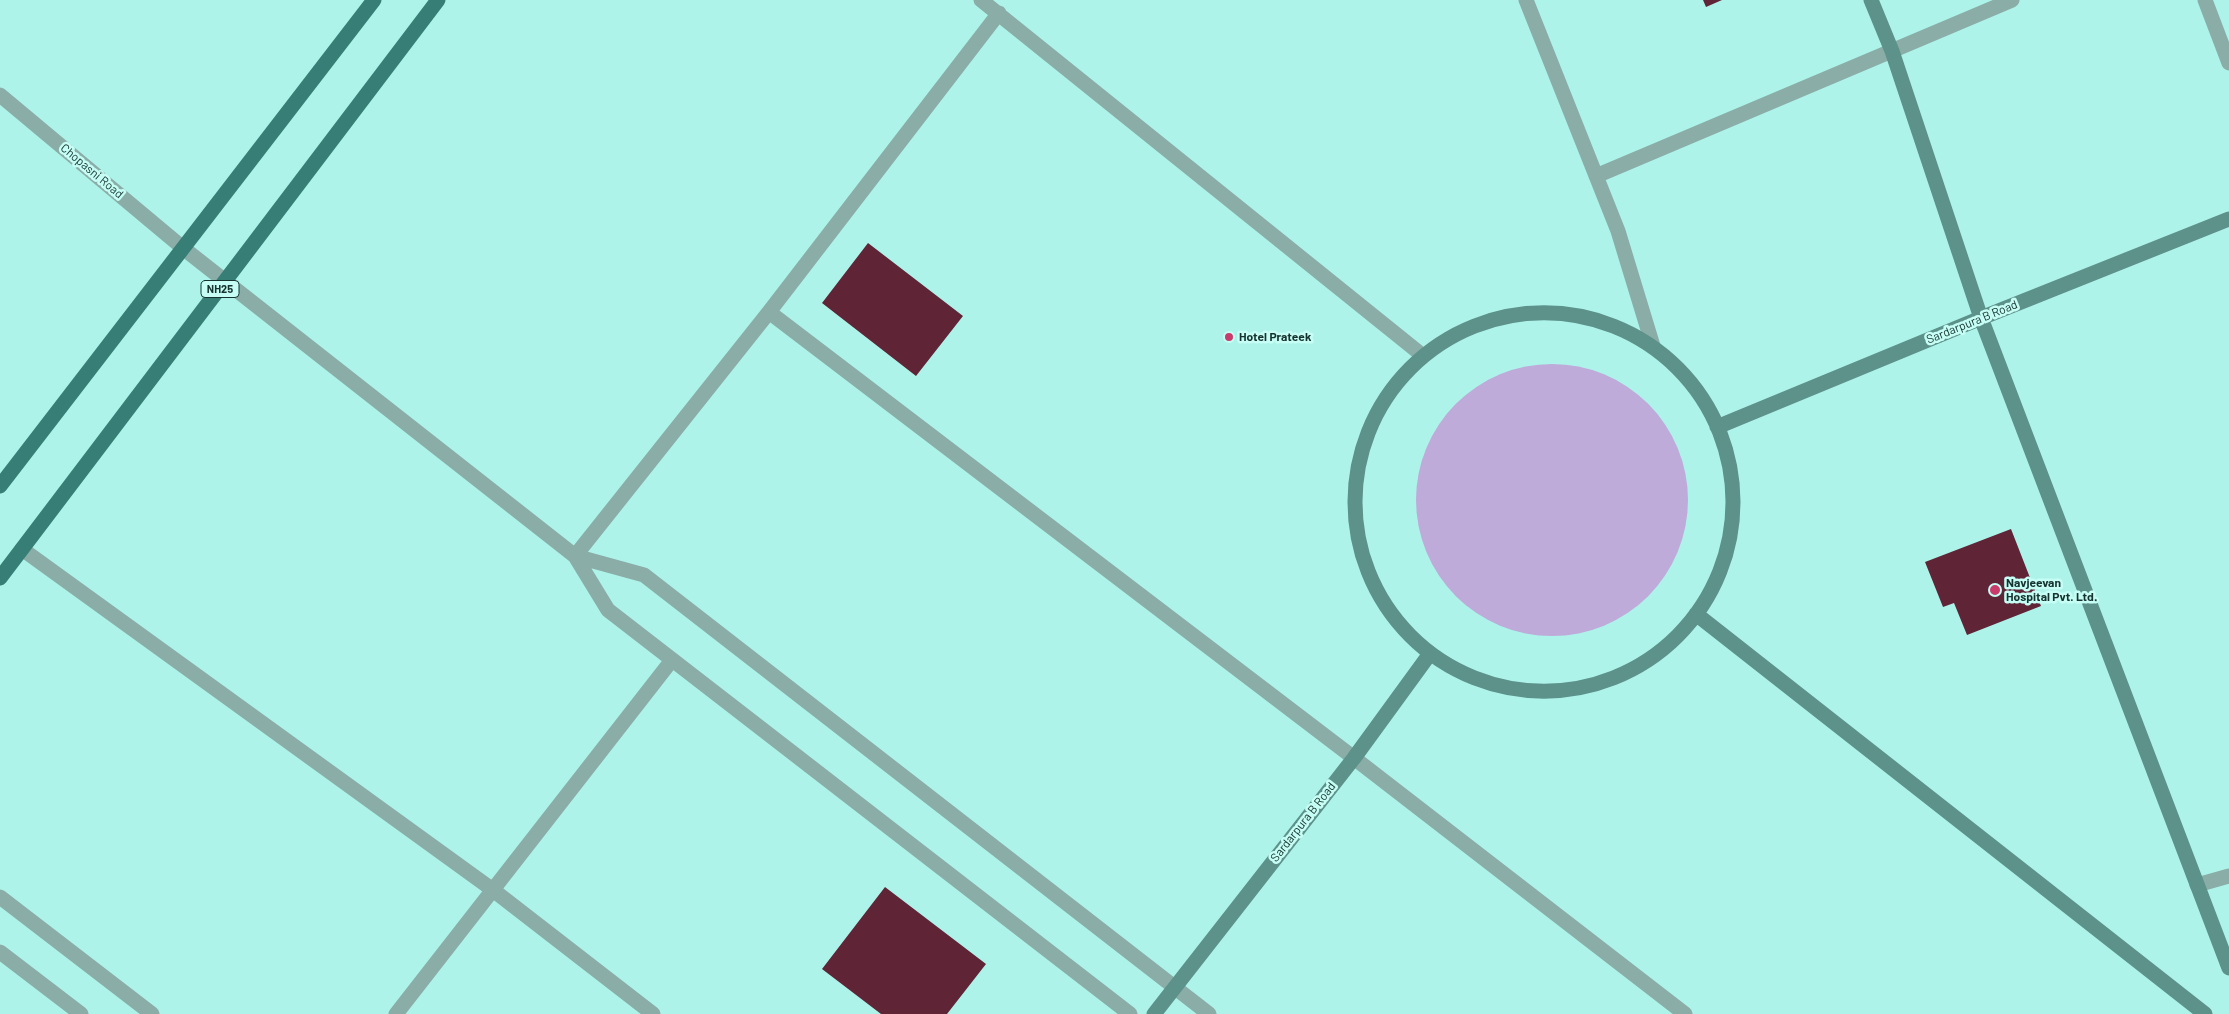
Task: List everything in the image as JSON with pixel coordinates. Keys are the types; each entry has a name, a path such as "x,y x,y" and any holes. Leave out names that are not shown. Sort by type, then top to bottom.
{"main road":[{"path":"0,486 374,0"},
{"name":"NH25","path":"0,578 438,0"}],"street":[{"path":"981,0 1422,355"},
{"path":"1512,0 1528,6 1618,231 1653,346"},
{"path":"1871,0 1892,51 1981,318 2229,968"},
{"path":"1596,176 2012,0"},
{"path":"2206,0 2229,63"},
{"path":"575,556 769,312 999,13"},
{"name":"Chopasni Road","path":"0,95 183,248 575,556"},
{"name":"Sardarpura B Road","path":"1717,428 1981,318 2229,219"},
{"path":"769,312 1354,758 1685,1014"},
{"path":"1546,312 1593,318 1653,346 1700,392 1728,452 1735,518 1718,582 1680,636 1620,677 1555,693 1489,685 1430,655 1384,607 1355,534 1356,468 1379,406 1422,355 1480,323 1546,312"},
{"path":"22,549 493,890 653,1014"},
{"path":"575,556 608,610 1130,1014"},
{"path":"575,556 644,575 1209,1014"},
{"path":"1696,614 2205,1014"},
{"name":"Sardarpura B Road","path":"1154,1014 1354,758 1430,655"},
{"path":"396,1014 672,660"},
{"path":"2197,885 2229,876"},
{"path":"0,897 152,1014"},
{"path":"0,952 82,1014"}],"shaded area":[{"path":"1539,364 1565,364 1592,370 1616,380 1639,395 1657,413 1678,448 1686,473 1688,500 1686,527 1678,552 1657,587 1639,605 1616,620 1592,630 1565,636 1539,636 1512,630 1488,620 1465,605 1447,587 1432,564 1422,540 1416,513 1416,487 1422,460 1432,436 1447,413 1465,395 1488,380 1512,370"}],"building":[{"path":"1703,0 1722,0 1706,7"},
{"path":"868,243 963,316 916,376 822,303"},
{"path":"2011,529 2041,606 1967,635 1954,603 1943,607 1925,562"},
{"path":"885,887 986,964 947,1014 881,1014 822,969"}],"place":[{"name":"Hotel Prateek","path":"1229,337"},
{"name":"Navjeevan Hospital Pvt. Ltd.","path":"1995,590"}]}
